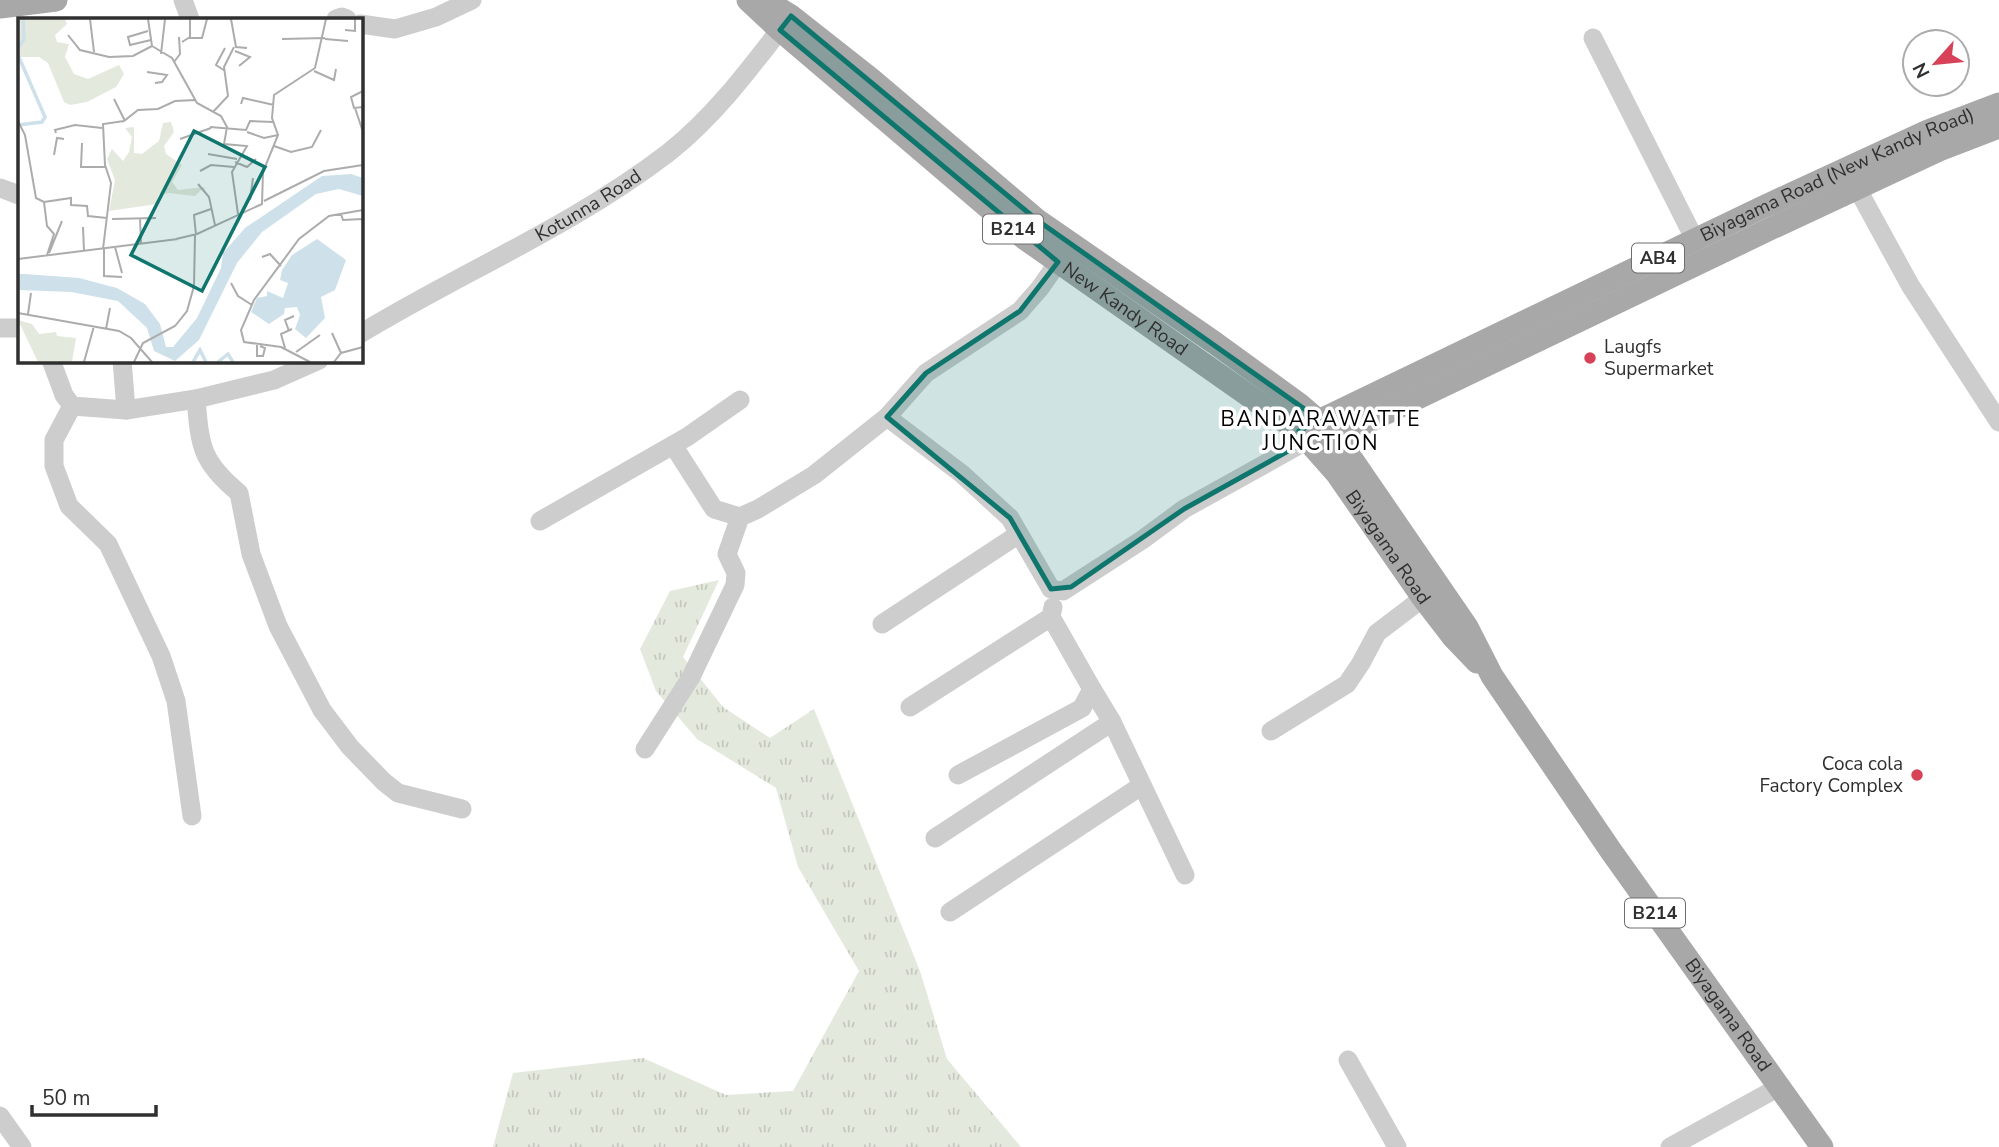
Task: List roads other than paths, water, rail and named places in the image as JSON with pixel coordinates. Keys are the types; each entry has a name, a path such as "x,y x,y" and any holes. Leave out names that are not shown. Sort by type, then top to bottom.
{"main road":[{"path":"0,7 56,0"},
{"name":"New Kandy Road","path":"748,0 871,79 998,189 1064,253 1194,328 1316,435"},
{"name":"New Kandy Road","path":"765,0 785,23"},
{"name":"Biyagama Road (New Kandy Road)","path":"1316,435 1700,250 1928,131 1999,104"},
{"name":"Biyagama Road (New Kandy Road)","path":"1700,250 1857,188 1939,150 1999,127"},
{"name":"Biyagama Road","path":"1316,435 1353,496 1423,598 1453,637 1492,676"},
{"name":"Biyagama Road","path":"1316,435 1467,627 1492,676 1611,851 1822,1147"}],"street":[{"path":"183,0 190,18"},
{"path":"362,24 395,29 436,17 472,0"},
{"name":"Kotunna Road","path":"362,333 525,243 668,153 727,95 785,23"},
{"path":"1593,38 1700,250"},
{"path":"0,188 18,195"},
{"path":"1857,188 1910,285 1999,422"},
{"path":"673,445 714,509 740,517 758,509 814,475 887,417 926,373 1020,311 1064,253"},
{"path":"0,328 18,328"},
{"path":"52,362 64,395 72,406 126,410 196,399 274,380 314,362"},
{"path":"122,362 126,410"},
{"path":"196,399 199,433 205,457 220,477 239,493 251,554 278,625 322,710 350,747 383,782 398,793 462,809"},
{"path":"540,521 673,445 740,400"},
{"path":"72,406 54,440 54,466 69,506 108,544 161,656 176,701 192,816"},
{"path":"887,417 962,474 1010,518 1051,589 1063,591 1184,509 1316,435"},
{"path":"645,749 696,669 735,585 736,573 727,554 740,517"},
{"path":"882,624 1019,534"},
{"path":"1056,589 1051,617 1112,722 1185,874"},
{"path":"1271,731 1347,684 1377,633 1423,598"},
{"path":"910,707 1051,617"},
{"path":"958,775 1082,708 1092,689"},
{"path":"935,838 1112,722"},
{"path":"950,912 1141,786"},
{"path":"1348,1060 1397,1147"},
{"path":"1670,1147 1779,1087"},
{"path":"0,1116 22,1147"}],"place":[{"name":"Laugfs Supermarket","path":"1590,358"},
{"name":"Coca cola Factory Complex","path":"1917,775"}],"district":[{"name":"BANDARAWATTE JUNCTION","path":"1321,431"}]}
